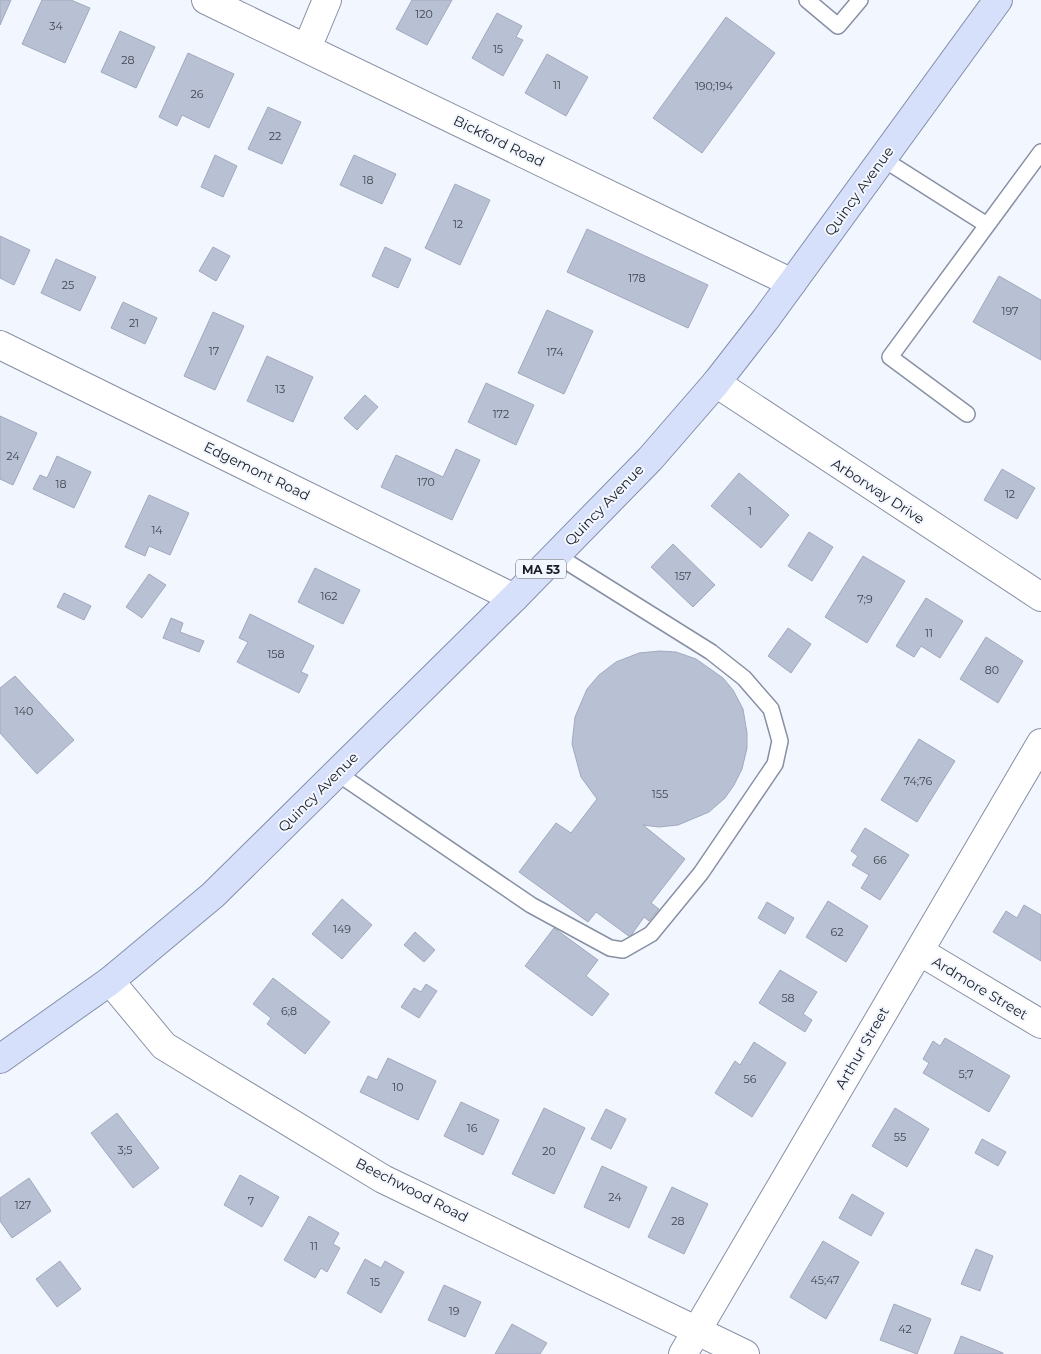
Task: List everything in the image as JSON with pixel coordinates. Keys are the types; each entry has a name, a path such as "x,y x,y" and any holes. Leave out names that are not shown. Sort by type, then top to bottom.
{"main road":[{"name":"Quincy Avenue","path":"0,1059 110,981 214,895 514,598 650,459 716,383 792,283 883,158 990,3"}],"street":[{"name":"Bickford Road","path":"206,0 792,283"},
{"path":"307,48 327,0"},
{"name":"Edgemont Road","path":"0,345 514,598"},
{"name":"Arborway Drive","path":"716,383 1041,598"},
{"name":"Arthur Street","path":"690,1343 1041,742"},
{"name":"Ardmore Street","path":"919,951 1041,1024"},
{"name":"Beechwood Road","path":"110,981 164,1046 383,1178 690,1343 745,1354"}],"lane":[{"path":"807,0 838,26 860,0"},
{"path":"967,414 890,357 1041,152"},
{"path":"883,158 987,225"},
{"path":"337,773 531,905 610,948 623,950 650,934 701,873 775,764 780,741 771,708 744,678 711,652 556,555"}],"building":[{"path":"0,0 11,0 0,25"},
{"path":"42,0 71,0 90,8 65,63 22,44"},
{"path":"412,0 452,0 427,45 396,29"},
{"path":"497,13 522,26 516,37 523,40 503,76 472,58"},
{"path":"726,17 775,53 702,153 653,118"},
{"path":"120,31 155,47 136,88 101,72"},
{"path":"188,53 234,74 209,128 182,115 177,126 159,117"},
{"path":"547,54 588,77 566,116 525,93"},
{"path":"268,107 301,122 282,164 248,149"},
{"path":"215,155 237,166 223,197 201,187"},
{"path":"354,155 396,174 382,204 340,185"},
{"path":"455,184 490,200 460,265 425,248"},
{"path":"587,229 708,285 688,328 567,272"},
{"path":"0,236 30,250 14,285 0,278"},
{"path":"213,247 230,256 216,281 199,271"},
{"path":"385,247 411,259 398,288 372,276"},
{"path":"56,259 96,277 80,311 41,293"},
{"path":"999,276 1041,300 1041,360 973,322"},
{"path":"123,302 157,318 145,344 111,328"},
{"path":"547,310 593,331 564,394 518,373"},
{"path":"213,312 244,326 215,390 184,376"},
{"path":"267,356 313,377 293,422 247,401"},
{"path":"486,383 534,405 516,445 468,422"},
{"path":"365,395 378,407 357,430 344,418"},
{"path":"0,416 37,433 13,485 0,479"},
{"path":"456,449 480,460 452,520 381,487 396,455 443,477"},
{"path":"57,456 91,472 74,508 33,489 40,475 47,478"},
{"path":"1002,469 1035,488 1017,519 984,500"},
{"path":"739,473 789,515 761,548 711,506"},
{"path":"149,495 189,513 170,555 149,546 145,556 125,547"},
{"path":"809,532 833,547 812,581 788,566"},
{"path":"673,544 715,585 693,607 651,567"},
{"path":"863,556 905,581 867,643 825,617"},
{"path":"315,568 360,590 343,624 298,602"},
{"path":"149,574 166,585 142,618 126,607"},
{"path":"64,593 91,606 84,620 57,607"},
{"path":"926,598 963,621 940,658 921,646 914,657 896,646"},
{"path":"250,614 314,646 301,672 308,675 299,693 237,662 248,642 239,638"},
{"path":"171,618 183,623 180,632 204,641 199,652 163,638"},
{"path":"788,628 811,644 791,673 768,656"},
{"path":"986,637 1023,661 998,703 960,679"},
{"path":"676,652 696,659 723,678 733,690 743,709 747,733 747,748 742,769 734,785 725,798 709,812 678,825 659,827 643,825 685,859 651,903 659,909 649,921 644,917 630,937 596,912 588,922 519,872 556,823 571,833 597,799 581,777 572,744 575,717 587,689 599,675 616,662 639,653"},
{"path":"15,676 74,740 37,774 0,733 0,688"},
{"path":"919,739 955,761 917,822 881,800"},
{"path":"865,828 909,855 880,900 861,888 869,875 852,865 858,856 851,851"},
{"path":"342,899 372,925 342,959 312,934"},
{"path":"828,901 868,926 846,962 806,937"},
{"path":"767,902 794,918 785,934 758,918"},
{"path":"1024,905 1041,915 1041,961 993,932 1006,911 1017,918"},
{"path":"554,928 598,960 586,976 609,994 592,1016 525,966"},
{"path":"415,932 435,950 424,962 404,945"},
{"path":"780,970 817,992 803,1014 812,1020 805,1032 759,1003"},
{"path":"273,978 330,1022 305,1054 267,1024 271,1018 253,1004"},
{"path":"426,984 437,991 419,1018 401,1007 414,988 421,992"},
{"path":"945,1038 1010,1076 989,1112 923,1073 929,1063 923,1059 933,1041 940,1046"},
{"path":"754,1042 786,1063 752,1117 715,1093 735,1061 740,1065"},
{"path":"388,1058 436,1081 418,1120 360,1092 368,1076 377,1080"},
{"path":"461,1102 499,1120 483,1155 444,1136"},
{"path":"544,1108 585,1128 554,1194 512,1174"},
{"path":"895,1108 929,1129 907,1167 872,1146"},
{"path":"606,1109 626,1119 611,1149 591,1139"},
{"path":"117,1113 159,1168 133,1188 91,1133"},
{"path":"982,1139 1006,1152 998,1166 975,1153"},
{"path":"602,1166 647,1187 629,1228 584,1207"},
{"path":"240,1175 279,1197 262,1227 224,1205"},
{"path":"29,1178 51,1211 12,1238 0,1221 0,1198"},
{"path":"672,1187 708,1204 684,1254 648,1237"},
{"path":"852,1194 884,1213 871,1236 839,1218"},
{"path":"309,1216 339,1233 333,1244 340,1248 327,1272 321,1268 315,1278 284,1260"},
{"path":"823,1241 859,1262 826,1319 790,1297"},
{"path":"976,1249 993,1256 980,1291 961,1284"},
{"path":"365,1259 381,1268 385,1261 404,1272 381,1313 347,1293"},
{"path":"60,1261 81,1289 57,1307 36,1279"},
{"path":"444,1285 481,1302 465,1337 428,1320"},
{"path":"894,1304 931,1319 917,1354 880,1340"},
{"path":"512,1324 547,1343 540,1354 495,1354"},
{"path":"961,1336 1003,1353 1003,1354 954,1354"}]}
